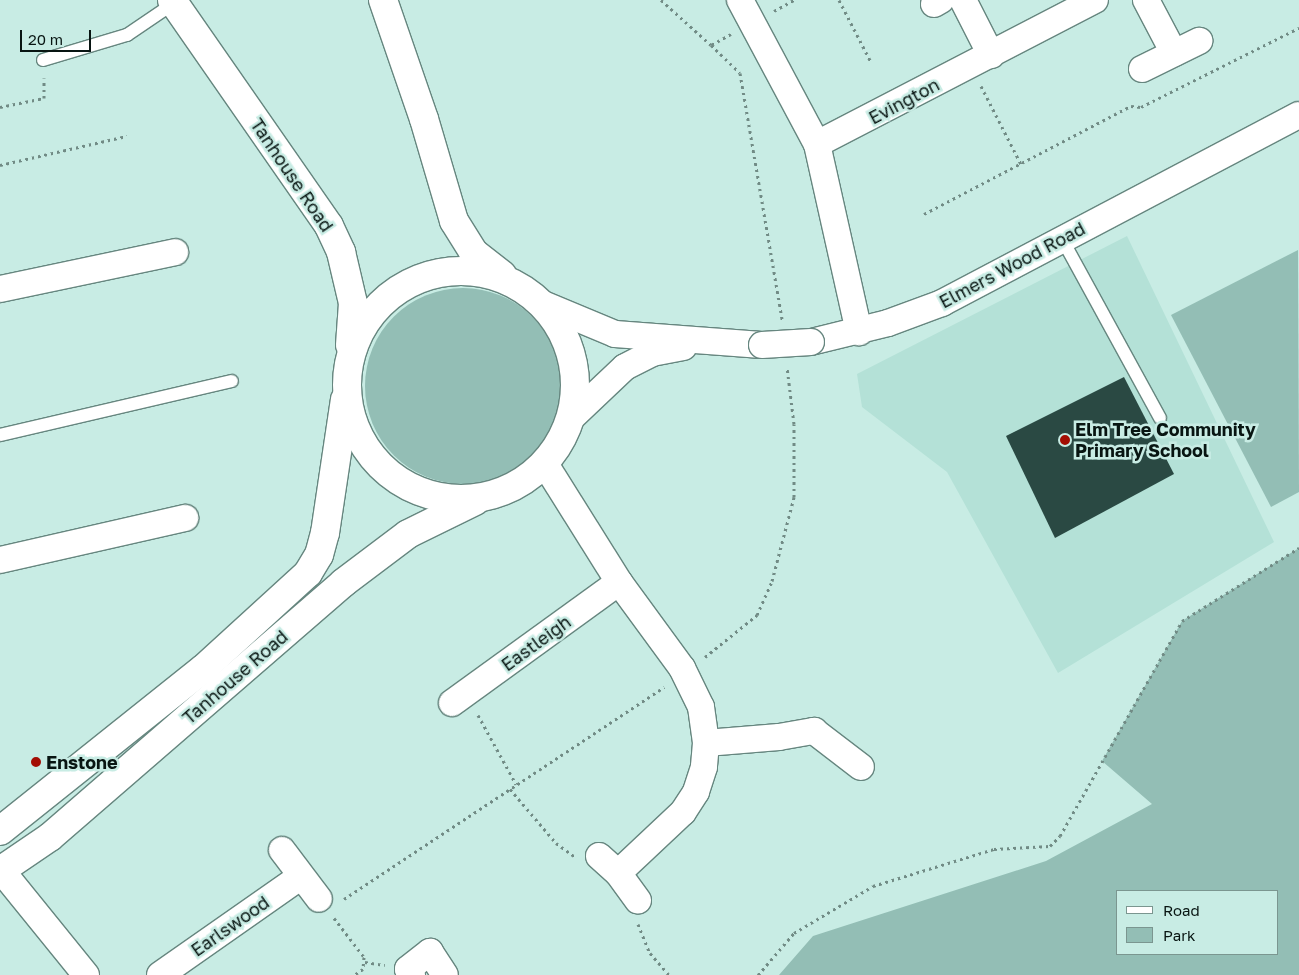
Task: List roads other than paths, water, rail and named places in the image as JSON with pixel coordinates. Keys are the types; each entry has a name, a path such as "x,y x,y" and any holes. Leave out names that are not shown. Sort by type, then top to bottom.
{"street":[{"path":"383,0 458,229 473,252 543,304 561,328 572,357 576,388 571,418 561,443 544,464 515,487 481,499 446,500 414,490 385,471 363,445 347,382 357,337 377,306 406,284 440,272 476,271 511,282"},
{"path":"740,0 817,144 859,332"},
{"path":"963,0 980,60"},
{"name":"Evington","path":"817,144 1095,0"},
{"path":"1146,0 1174,54"},
{"name":"Tanhouse Road","path":"0,831 13,813 203,669 308,573 319,555 325,533 347,382 353,303 341,252 329,226 173,2"},
{"path":"1142,69 1199,40"},
{"name":"Elmers Wood Road","path":"543,304 615,334 703,342 762,344 811,342 859,332 942,303 1299,115"},
{"path":"0,289 175,252"},
{"name":"Elmers Wood Road","path":"571,418 624,367 652,353 703,342"},
{"path":"544,464 619,582 685,674 701,707 706,742 704,766 696,792 683,812 608,865 638,901"},
{"name":"Tanhouse Road","path":"0,871 50,837 343,582 408,534 481,499"},
{"path":"0,560 185,518"},
{"name":"Eastleigh","path":"459,698 619,582"},
{"path":"706,742 780,737 814,731 861,767"},
{"path":"282,850 300,877 323,904"},
{"path":"0,871 86,975"},
{"name":"Earlswood","path":"160,975 300,877"},
{"path":"412,975 408,968 430,952 446,975"}],"lane":[{"path":"43,60 127,35 173,2"},
{"path":"1062,239 1160,418"},
{"path":"0,435 232,381"}],"place":[{"name":"Elm Tree Community Primary School","path":"1065,440"},
{"name":"Enstone","path":"36,762"}]}
